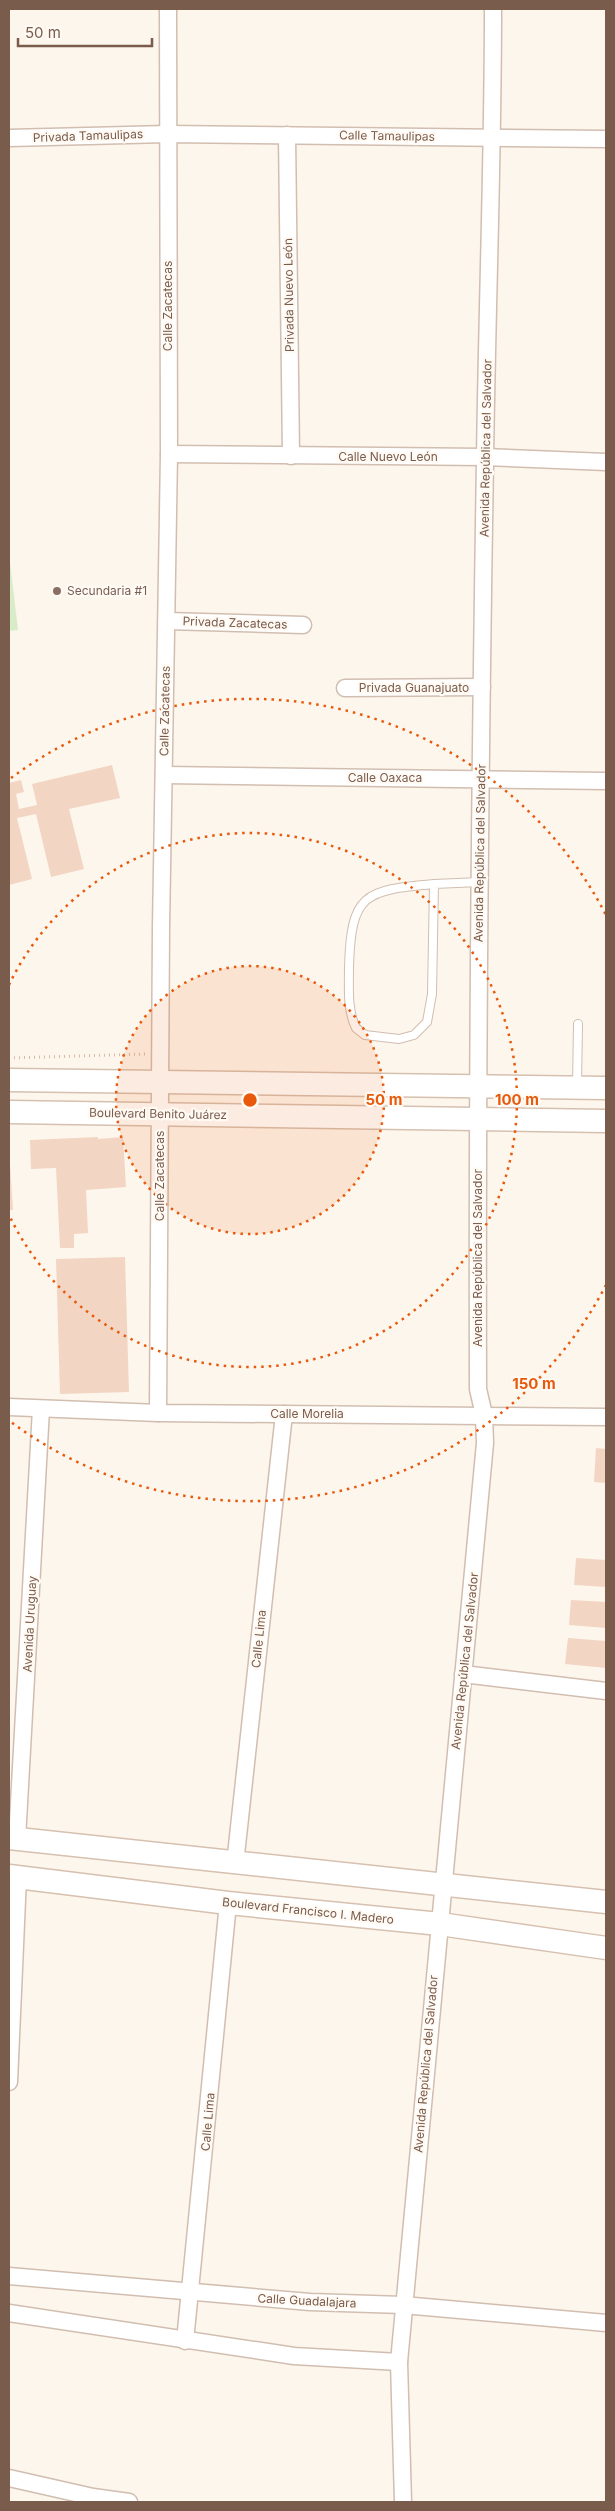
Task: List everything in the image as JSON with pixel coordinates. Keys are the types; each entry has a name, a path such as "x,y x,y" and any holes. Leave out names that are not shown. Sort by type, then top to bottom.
{"main road":[{"path":"9,1080 606,1088"},
{"name":"Boulevard Benito Juárez","path":"9,1112 606,1121"},
{"path":"13,1839 235,1864 442,1883 606,1902"},
{"name":"Boulevard Francisco I. Madero","path":"13,1877 228,1903 440,1924 606,1948"}],"street":[{"name":"Calle Zacatecas","path":"158,1413 164,775 170,454 167,134 168,9"},
{"name":"Avenida República del Salvador","path":"403,2502 399,2362 403,2305 440,1924 442,1883 484,1475 484,1415 478,1389 477,1119 485,457 493,137 492,9"},
{"name":"Calle Tamaulipas","path":"167,134 606,139"},
{"name":"Privada Tamaulipas","path":"9,138 167,134"},
{"name":"Privada Nuevo León","path":"287,135 291,456"},
{"name":"Calle Nuevo León","path":"170,454 485,457 606,462"},
{"name":"Privada Zacatecas","path":"167,621 303,625"},
{"name":"Privada Guanajuato","path":"346,688 482,687"},
{"name":"Calle Oaxaca","path":"164,775 606,781"},
{"name":"Calle Morelia","path":"9,1408 158,1413 606,1417"},
{"name":"Avenida Uruguay","path":"13,1839 41,1409"},
{"name":"Calle Lima","path":"235,1864 284,1414"},
{"path":"463,1674 606,1691"},
{"path":"9,2082 13,1877"},
{"name":"Calle Lima","path":"185,2340 192,2292 228,1903"},
{"name":"Calle Guadalajara","path":"9,2276 310,2302 403,2305 606,2322"},
{"path":"9,2313 294,2356 399,2362"},
{"path":"9,2478 93,2497 129,2502"}],"lane":[{"path":"434,884 432,994 427,1022 414,1035 399,1039 365,1035 356,1028 350,1006 350,932 355,912 368,898 397,887 434,884 480,882"},
{"path":"577,1088 578,1024"}],"path":[{"path":"9,1058 161,1054"}],"green space":[{"path":"9,553 18,630 9,631"}],"building":[{"path":"112,765 120,798 69,809 84,869 51,877 36,814 17,818 32,879 9,885 9,783 21,780 24,792 16,794 19,809 37,805 32,784"},
{"path":"98,1137 98,1139 123,1137 126,1187 86,1190 88,1233 74,1234 74,1248 60,1248 56,1168 31,1169 30,1140"},
{"path":"9,1149 13,1210 9,1210"},
{"path":"125,1257 129,1392 60,1394 56,1259"},
{"path":"596,1448 606,1449 606,1483 594,1482"},
{"path":"576,1558 606,1560 606,1587 574,1585"},
{"path":"571,1600 606,1602 606,1628 569,1625"},
{"path":"568,1638 606,1641 606,1668 565,1664"}],"place":[{"name":"Secundaria #1","path":"57,591"}]}
